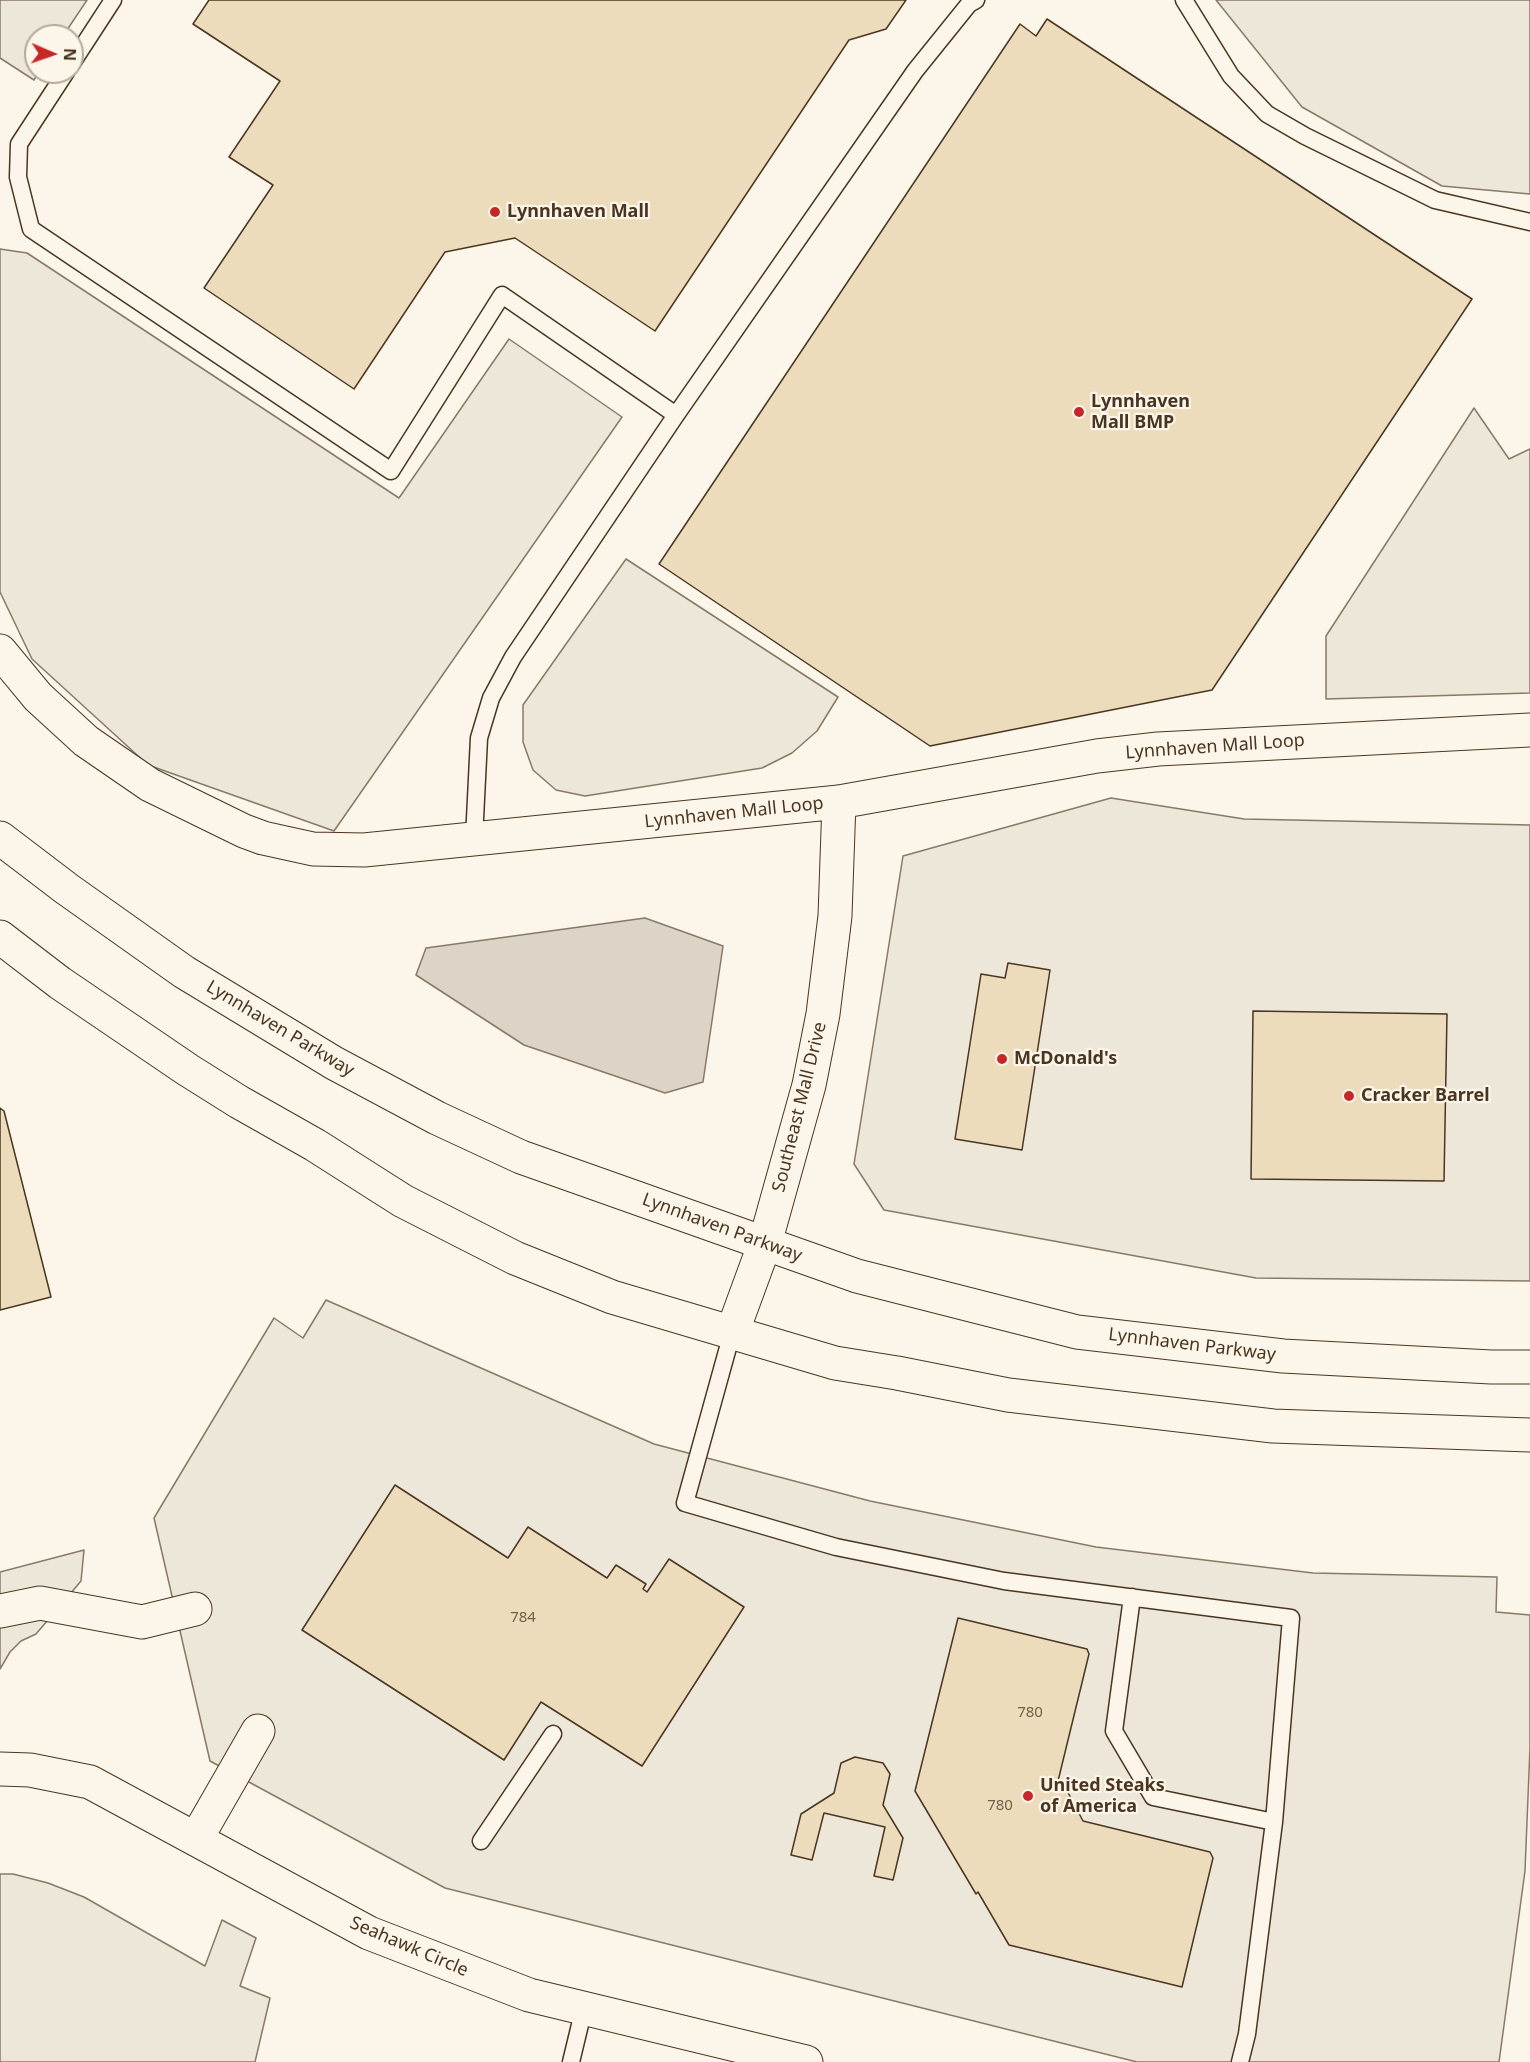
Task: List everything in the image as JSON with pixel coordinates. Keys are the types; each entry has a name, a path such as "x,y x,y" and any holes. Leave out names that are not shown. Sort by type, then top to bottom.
{"street":[{"name":"Lynnhaven Mall Loop","path":"0,651 38,697 86,741 150,785 244,831 313,849 364,850 839,802 1097,756 1183,746 1530,730"},
{"name":"Southeast Mall Drive","path":"732,1333 765,1243 809,1085 823,1014 835,916 839,802"},
{"name":"Lynnhaven Parkway","path":"0,838 67,890 184,972 334,1063 437,1118 521,1157 856,1276 1077,1332 1282,1356 1530,1367"},
{"path":"0,937 60,983 188,1070 239,1102 315,1144 403,1201 514,1258 612,1297 835,1363 897,1372 1008,1395 1273,1426 1530,1436"},
{"path":"0,1611 40,1603 142,1622 195,1609"},
{"path":"196,1839 258,1731"},
{"name":"Seahawk Circle","path":"0,1769 30,1770 90,1782 369,1933 529,1995 806,2062"}],"lane":[{"path":"84,45 113,0"},
{"path":"474,839 478,738 491,698 513,657 676,415 915,71 969,4 976,0"},
{"path":"1184,0 1231,76 1268,114 1305,136 1435,200 1530,222"},
{"path":"58,84 19,144 18,177 31,229 391,471 502,295 676,415"},
{"path":"732,1333 685,1503 836,1547 1004,1581 1291,1618 1274,1821 1247,2034 1240,2062"},
{"path":"1132,1598 1114,1731 1153,1797 1274,1821"},
{"path":"481,1841 553,1734"},
{"path":"571,2062 584,2008"}],"shaded area":[{"path":"0,0 87,0 71,24 24,24 24,74 0,58"},
{"path":"1216,0 1530,0 1530,194 1442,186 1302,107"},
{"path":"0,249 27,253 399,498 509,339 622,417 334,831 148,765 32,659 0,592"},
{"path":"1474,408 1509,459 1530,449 1530,693 1326,699 1326,636"},
{"path":"626,559 838,697 817,731 792,753 762,768 585,796 556,790 533,770 523,742 523,705"},
{"path":"1111,798 1244,819 1530,825 1530,1281 1256,1278 884,1210 854,1164 903,856"},
{"path":"645,918 723,946 703,1082 665,1093 524,1045 416,975 426,948"},
{"path":"326,1300 654,1444 870,1501 1096,1547 1313,1573 1497,1577 1496,1612 1530,1615 1530,1748 1525,1871 1499,2062 1137,2062 445,1888 210,1761 154,1518 274,1318 303,1338"},
{"path":"84,1550 81,1581 36,1634 21,1641 10,1652 0,1669 0,1572"},
{"path":"0,1874 13,1874 48,1883 84,1897 205,1966 222,1920 256,1938 240,1986 270,1998 255,2062 0,2062"}],"building":[{"name":"Lynnhaven Mall","path":"209,0 906,0 886,29 849,40 655,331 515,238 445,252 354,389 204,288 273,185 229,157 280,81 193,24"},
{"name":"Lynnhaven Mall BMP","path":"1047,19 1472,299 1212,690 930,746 659,564 1020,24 1036,36"},
{"name":"McDonald's","path":"1008,963 1050,970 1022,1150 955,1139 981,974 1005,978"},
{"name":"Cracker Barrel","path":"1253,1011 1447,1014 1444,1181 1251,1179"},
{"path":"0,1108 4,1111 51,1297 0,1310"},
{"path":"395,1485 508,1558 528,1527 607,1578 616,1565 646,1584 643,1589 647,1592 669,1559 744,1607 642,1766 541,1702 504,1760 302,1630"},
{"path":"958,1618 1087,1649 1089,1654 1058,1781 1063,1783 1083,1821 1210,1852 1213,1858 1182,1987 1009,1945 978,1892 976,1894 915,1791"},
{"path":"855,1757 883,1763 890,1774 883,1805 903,1838 893,1880 874,1876 885,1827 824,1813 812,1860 791,1855 801,1814 834,1793 841,1763"}],"place":[{"name":"Lynnhaven Mall","path":"495,212"},
{"name":"Lynnhaven Mall BMP","path":"1079,412"},
{"name":"McDonald's","path":"1002,1059"},
{"name":"Cracker Barrel","path":"1349,1096"},
{"name":"United Steaks of America","path":"1028,1796"}]}
